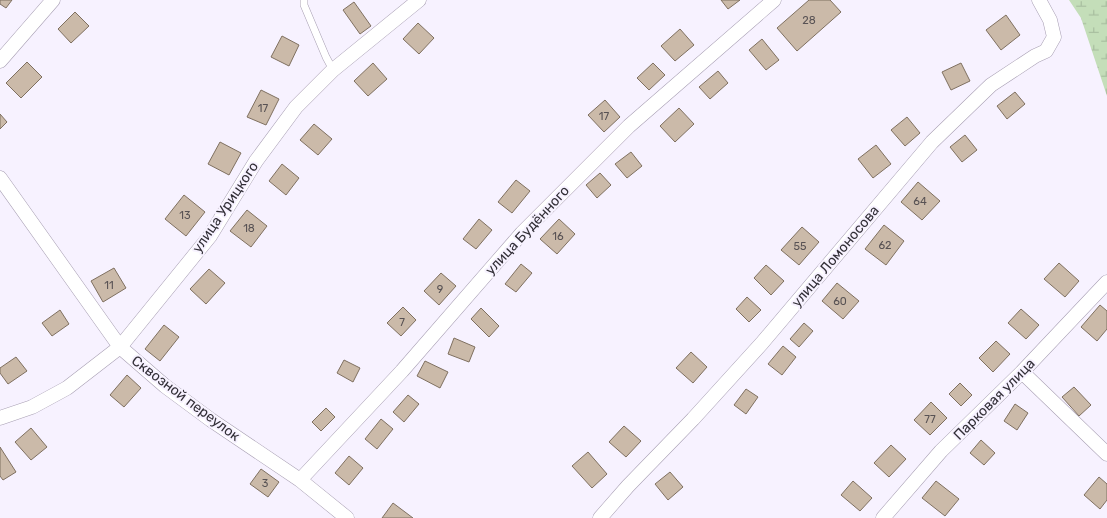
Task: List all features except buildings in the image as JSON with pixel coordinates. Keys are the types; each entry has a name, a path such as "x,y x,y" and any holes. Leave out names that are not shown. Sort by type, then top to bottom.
{"street":[{"path":"0,61 53,0"},
{"name":"улица Урицкого","path":"0,418 32,407 67,388 120,347 210,236 256,161 296,107 333,70 418,0"},
{"name":"улица Будённого","path":"300,480 402,371 522,233 630,126 774,0"},
{"name":"улица Ломоносова","path":"600,518 762,343 932,142 991,85 1035,56 1046,51 1054,37 1050,20 1039,0"},
{"name":"Сквозной переулок","path":"0,178 120,347 165,386 211,420 300,480 347,518"},
{"name":"Парковая улица","path":"883,518 941,451 1022,372 1107,282"},
{"path":"1022,372 1107,454"}],"lane":[{"path":"304,0 304,5 333,70"}],"green space":[{"path":"1069,0 1107,0 1107,96 1081,18"}]}
